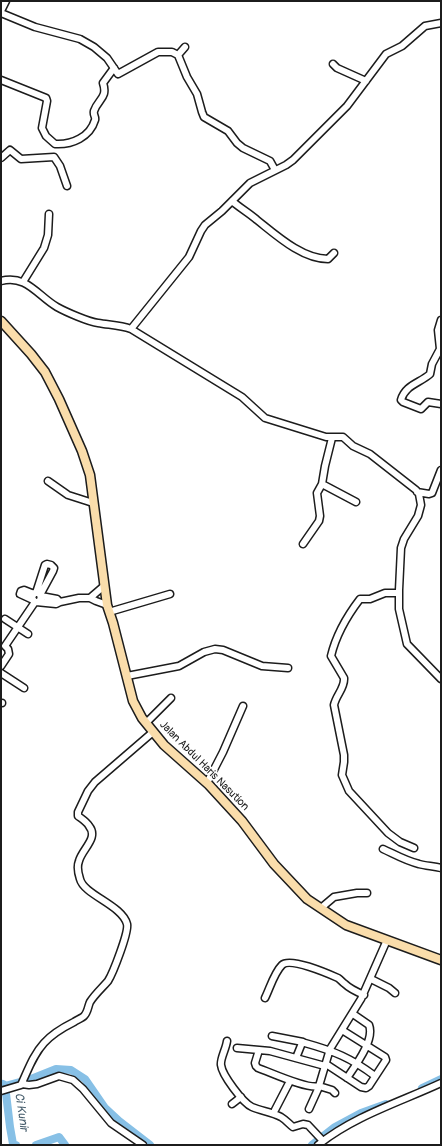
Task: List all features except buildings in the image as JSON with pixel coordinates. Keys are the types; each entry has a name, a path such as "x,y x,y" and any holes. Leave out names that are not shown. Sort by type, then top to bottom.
{"main road":[{"name":"Jalan Abdul Haris Nasution","path":"1,321 45,372 59,399 82,451 90,475 108,608 134,701 142,718 164,745 207,783 242,821 274,864 308,899 346,925 441,960"}],"street":[{"path":"6,1 1,12 35,28 80,39 94,47 107,58 117,74 120,74 160,51 172,52 178,55 187,77 197,94 204,117 228,131 243,148 270,161 275,170"},
{"path":"131,329 189,257 203,228 250,183 289,163 347,106 386,54 402,46 425,26 441,23"},
{"path":"178,55 185,48"},
{"path":"333,64 337,68 366,81"},
{"path":"1,80 46,98 48,101 42,128 46,136 55,144 76,141 89,132 95,119 94,111 105,93 103,83 114,68"},
{"path":"55,144 54,157 60,166 67,186"},
{"path":"1,158 10,150 21,159 54,157"},
{"path":"232,201 279,238 300,251 322,259 328,259 334,253"},
{"path":"23,282 44,248 48,235 49,214"},
{"path":"1,282 9,279 23,282 58,308 94,322 131,329 242,397 265,418 326,437 340,437 346,439 353,446 370,454 417,492 421,500 418,516 402,545 399,609 407,644 441,679"},
{"path":"441,320 438,330 440,350 432,364 430,374 410,387 401,400 421,409 428,402 441,404"},
{"path":"304,544 319,521 320,514 317,493 322,484 332,438"},
{"path":"417,492 432,493 441,470"},
{"path":"48,481 68,494 93,503"},
{"path":"322,484 356,502"},
{"path":"90,598 104,586"},
{"path":"399,593 385,593 370,599 360,599 340,629 331,656 344,678 334,705 344,755 342,775 347,790 388,833 400,842 414,848"},
{"path":"1,666 9,654 8,649 3,645 18,627 37,597 58,599 60,602 79,598 90,598 108,608 170,594"},
{"path":"6,618 28,634"},
{"path":"127,676 179,666 204,652 214,649 223,650 262,666 288,668"},
{"path":"1,674 24,688"},
{"path":"146,723 171,698"},
{"path":"207,783 223,752 243,706"},
{"path":"22,1083 34,1055 45,1042 60,1030 84,1016 90,1002 108,981 114,970 125,936 127,927 126,922 105,901 82,884 80,880 78,867 79,860 90,842 92,831 88,824 78,816 78,812 88,791 95,782 153,732"},
{"path":"383,849 414,863 441,868"},
{"path":"321,908 334,897 357,893 367,893"},
{"path":"309,1109 319,1086 330,1049 364,995 386,940"},
{"path":"265,998 282,965 288,962 299,964 340,979 344,984 364,995"},
{"path":"371,979 384,985 395,993"},
{"path":"346,1078 357,1063 370,1034 369,1025 353,1014"},
{"path":"237,1048 259,1050 326,1065 361,1087 366,1088 386,1058 342,1030"},
{"path":"272,1036 330,1049 357,1063 375,1076"},
{"path":"227,1041 225,1052 221,1061 221,1067 225,1076 241,1097 251,1106 280,1117 292,1126 296,1127 303,1124 308,1125 320,1140 441,1082"},
{"path":"296,1058 302,1042"},
{"path":"259,1050 255,1063 256,1066 290,1080 315,1087 319,1086 332,1090 335,1093"},
{"path":"1,1091 22,1083 29,1085 37,1084 59,1076 73,1080 83,1089 110,1123 143,1145"},
{"path":"275,1110 290,1080"},
{"path":"232,1104 241,1097"}],"waterway":[{"path":"1,1087 31,1079 56,1069 71,1070 85,1079 105,1108 150,1145"},
{"path":"422,1088 441,1079"},
{"name":"Ci Kunir","path":"3,1084 5,1085 13,1144 16,1145"},
{"path":"312,1145 335,1127 361,1113 386,1104"},
{"name":"Ci Kunir","path":"36,1145 59,1137 65,1145"}]}
